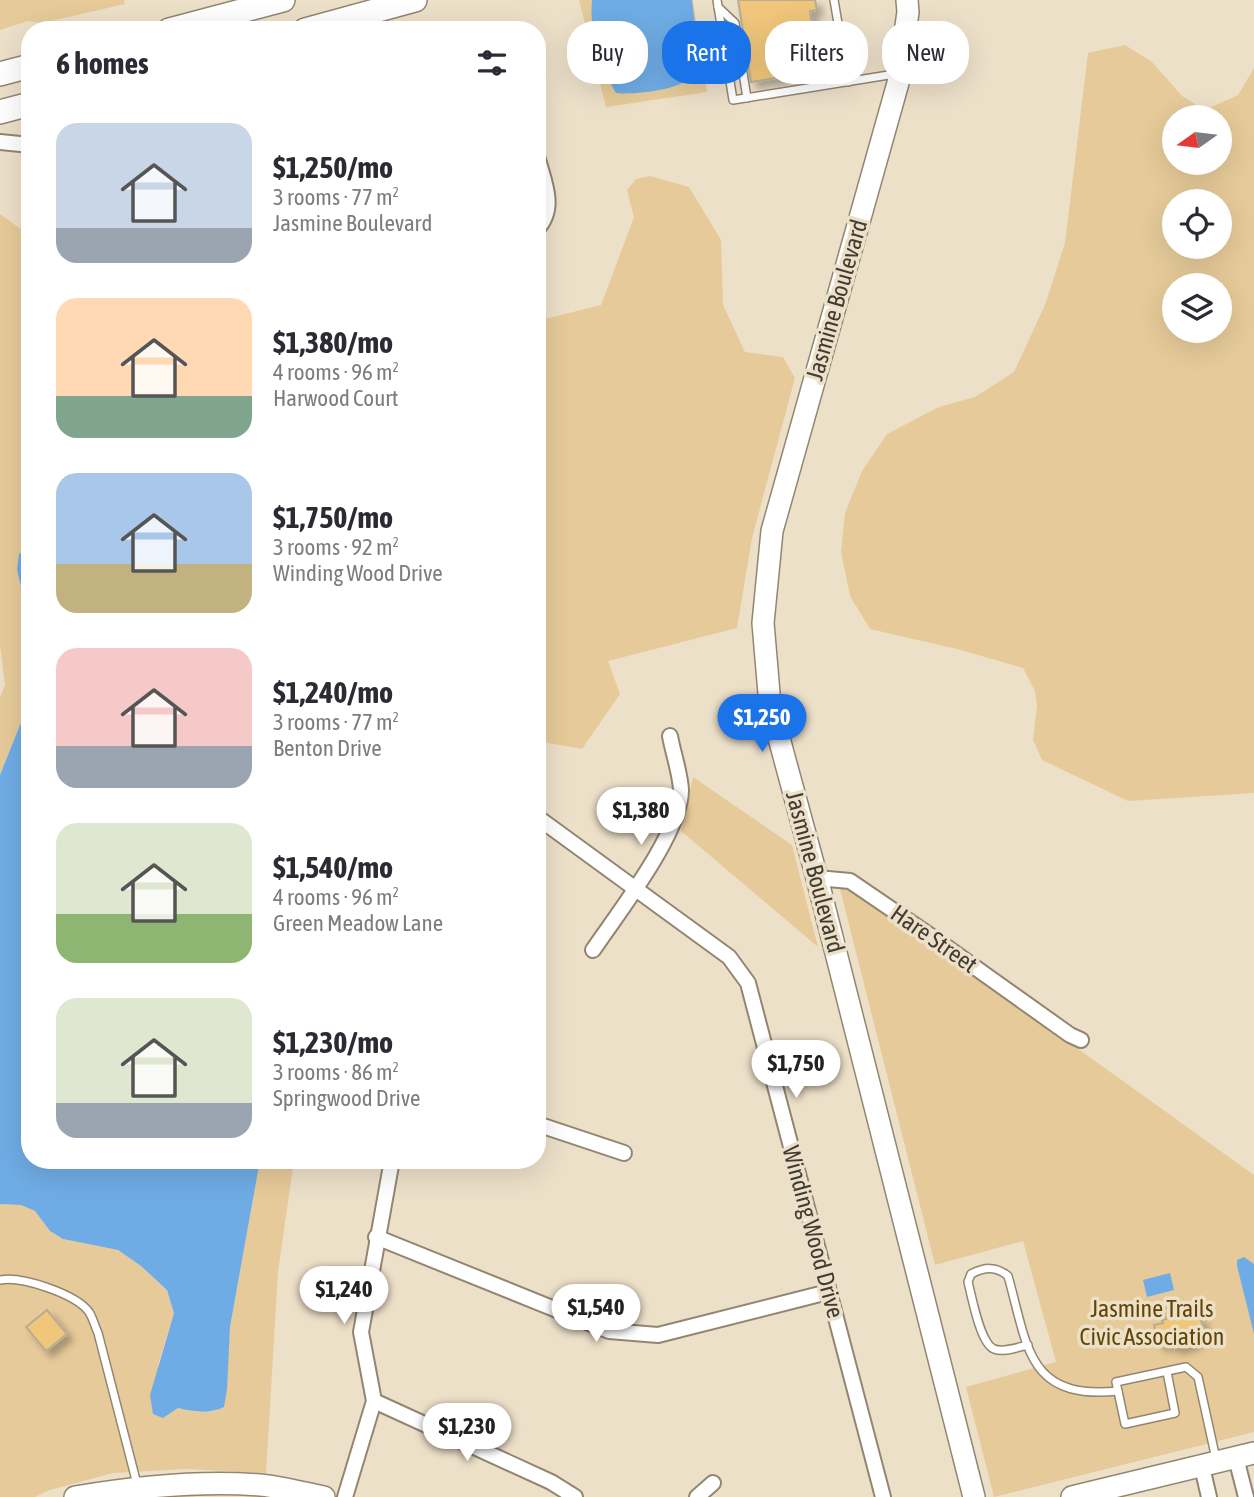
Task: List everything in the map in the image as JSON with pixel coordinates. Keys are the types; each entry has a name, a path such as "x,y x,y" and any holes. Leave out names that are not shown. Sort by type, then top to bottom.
{"main road":[{"path":"195,21 238,6 283,0"},
{"path":"338,21 415,0"},
{"path":"0,74 21,68"},
{"path":"0,112 21,106"}],"street":[{"name":"Jasmine Boulevard","path":"907,0 907,21"},
{"name":"Jasmine Boulevard","path":"896,84 772,531 763,623 770,705 817,878 974,1497"},
{"path":"0,142 21,144"},
{"path":"593,950 664,845 673,820 681,790 670,736"},
{"name":"Winding Wood Drive","path":"546,824 729,957 748,983 883,1497"},
{"name":"Hare Street","path":"817,878 850,881 1070,1035 1081,1040"},
{"path":"546,1127 624,1153"},
{"path":"345,1497 374,1401 361,1332 389,1169"},
{"path":"376,1237 610,1331 658,1335 828,1292"},
{"path":"374,1401 551,1482 575,1497"},
{"path":"1072,1497 1227,1460"},
{"path":"1209,1497 1227,1460"},
{"path":"1227,1460 1246,1497"},
{"path":"697,1497 713,1483"},
{"path":"75,1497 138,1488 186,1491 261,1485 324,1497"}],"lane":[{"path":"834,0 838,21"},
{"path":"717,3 735,23 747,98"},
{"path":"717,3 733,100 835,84"},
{"path":"1028,1345 1003,1351 988,1345 968,1282 971,1274 990,1268 1000,1269 1008,1276 1028,1345 1043,1375 1057,1385 1087,1392 1118,1391"},
{"path":"0,1280 20,1281 50,1289 75,1301 88,1311 99,1333 138,1488"},
{"path":"1167,1372 1175,1413 1125,1424 1116,1382 1186,1367 1198,1377 1227,1460"}],"green space":[{"path":"0,0 124,0 125,4 51,21 21,21 0,30"},
{"path":"579,0 693,0 696,21 662,21 662,84 706,84 707,92 606,107 600,84 648,84 648,21 584,21"},
{"path":"1125,45 1152,62 1182,96 1197,105 1162,105 1162,175 1232,175 1232,105 1216,105 1238,95 1254,68 1254,793 1128,801 1042,760 1033,740 1037,706 1035,691 1023,668 957,649 870,629 850,596 841,552 845,513 862,471 887,434 939,407 975,397 1014,372 1045,305 1065,243 1088,53"},
{"path":"650,176 689,187 721,240 723,305 745,352 783,357 795,378 752,538 737,628 608,661 620,694 582,749 546,743 546,319 601,305 634,217 627,190 636,179"},
{"path":"0,214 21,229 21,563 17,570 21,586 21,722 0,775 0,698 5,685 0,645"},
{"path":"693,777 792,845 818,947 681,831"},
{"name":"Jasmine Trails Civic Association","path":"848,884 1254,1175 1254,1432 994,1497 966,1387 1056,1362 1023,1241 935,1265 839,885"},
{"path":"258,1169 293,1169 278,1272 266,1473 188,1469 113,1473 50,1490 35,1497 0,1497 0,1204 21,1205 35,1211 50,1231 63,1239 118,1250 141,1266 167,1290 174,1313 158,1365 163,1418 178,1408 208,1412 224,1407 230,1327"}],"water":[{"path":"592,0 692,0 695,21 662,21 662,84 680,84 646,92 616,93 612,84 648,84 648,21 592,21"},
{"path":"21,553 21,586 17,570"},
{"path":"21,722 21,1169 258,1169 230,1327 224,1407 213,1411 178,1408 163,1418 153,1414 150,1395 174,1313 167,1290 141,1266 118,1250 63,1239 50,1231 35,1211 21,1205 0,1204 0,775"},
{"path":"1244,1257 1254,1264 1254,1334 1237,1266 1237,1260"},
{"path":"1170,1273 1174,1290 1147,1297 1143,1280"}],"building":[{"path":"738,0 815,0 817,10 810,11 812,21 765,21 765,80 751,82 751,21 741,21"},
{"path":"1184,1304 1186,1314 1190,1313 1191,1319 1200,1317 1205,1332 1196,1335 1194,1343 1175,1348 1174,1344 1169,1343 1159,1345 1154,1325 1163,1323 1162,1320 1166,1319 1163,1309"},
{"path":"47,1310 67,1334 46,1351 26,1327"}]}
